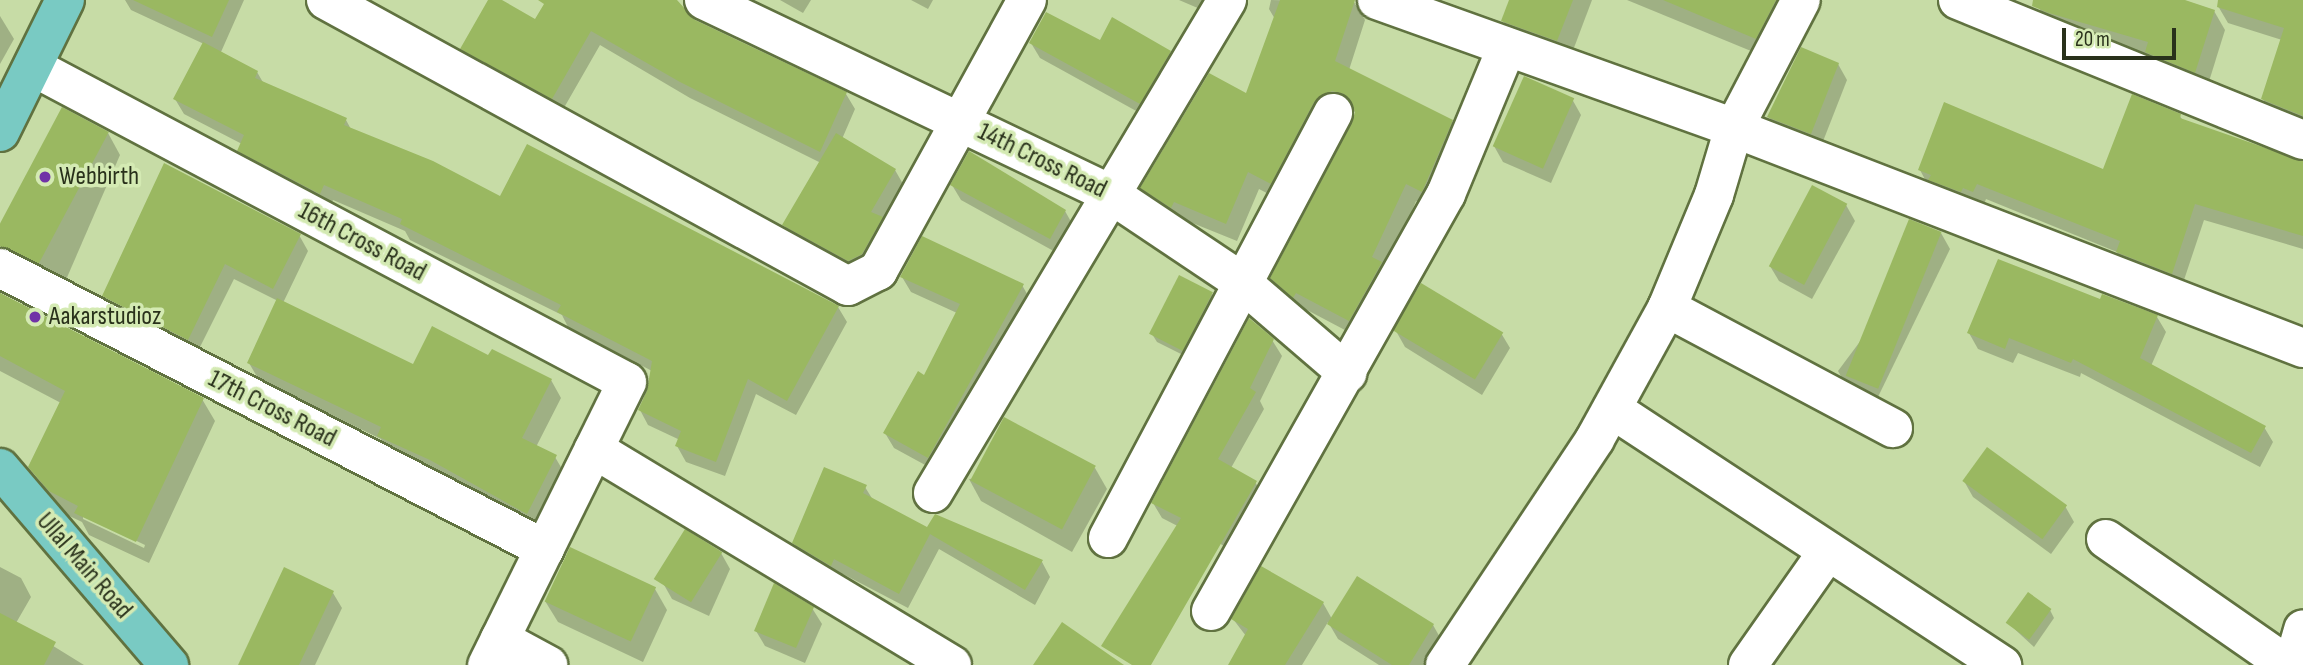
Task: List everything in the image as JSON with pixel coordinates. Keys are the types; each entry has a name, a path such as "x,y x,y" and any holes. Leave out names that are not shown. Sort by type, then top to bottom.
{"main road":[{"path":"0,132 65,0"},
{"name":"Ullal Main Road","path":"0,468 169,665"}],"street":[{"path":"326,0 848,286 878,271 1027,0"},
{"name":"14th Cross Road","path":"704,0 1109,193 1243,284 1347,373"},
{"path":"933,492 1109,193 1227,0"},
{"path":"1377,0 1734,128 2303,348"},
{"path":"1445,665 1612,409 1667,308 1714,195 1734,128 1801,0"},
{"path":"1958,0 2303,140"},
{"path":"1211,611 1446,194 1507,47"},
{"name":"16th Cross Road","path":"33,67 627,382 594,449"},
{"path":"1108,538 1333,114"},
{"name":"17th Cross Road","path":"0,268 545,549"},
{"path":"1667,308 1894,428"},
{"path":"1612,409 2002,665"},
{"path":"548,665 493,652 594,449 943,662"},
{"path":"2106,539 2287,665"},
{"path":"1748,665 1828,551"},
{"path":"2293,665 2303,629"}],"building":[{"path":"133,0 229,0 212,37"},
{"path":"488,0 502,0 535,19 544,4 538,0 677,0 695,20 847,92 820,152 680,82 591,31 552,99 460,49"},
{"path":"1280,0 1355,0 1335,61 1453,120 1422,192 1406,184 1372,257 1382,262 1349,321 1296,293 1293,298 1270,278 1352,123 1355,112 1344,94 1332,91 1314,102 1271,184 1248,172 1226,224 1174,202 1171,208 1140,188 1209,73 1246,93"},
{"path":"1509,0 1573,0 1557,41 1501,21"},
{"path":"1663,0 1776,0 1756,39"},
{"path":"2033,0 2185,0 2215,10 2195,73 2145,52 2148,42 2049,13 2032,6"},
{"path":"2218,0 2303,0 2303,116 2261,99 2284,28 2217,7"},
{"path":"1046,12 1100,40 1112,17 1171,51 1140,104 1029,43"},
{"path":"203,42 258,71 255,78 347,118 344,125 433,161 500,196 527,144 839,306 787,401 748,379 716,462 675,446 681,431 638,410 647,391 652,361 557,312 561,305 400,224 402,219 324,185 320,194 237,151 244,135 173,99"},
{"path":"1801,47 1839,63 1811,134 1767,117"},
{"path":"1524,76 1574,98 1543,169 1493,146"},
{"path":"2132,94 2181,114 2180,118 2303,161 2303,236 2195,204 2172,274 2116,252 2120,241 1977,184 1973,192 1963,188 1961,192 1928,180 1931,175 1918,170 1944,102 2103,169"},
{"path":"62,107 109,132 37,266 0,246 0,224"},
{"path":"836,133 896,169 871,212 883,217 862,254 848,261 782,225"},
{"path":"969,151 1066,210 1050,239 950,185"},
{"path":"164,163 301,234 273,289 225,264 188,340 102,296"},
{"path":"1812,185 1847,204 1804,285 1769,266"},
{"path":"1909,219 1941,232 1878,389 1846,376"},
{"path":"922,236 1024,284 928,458 883,433 918,371 924,375 960,304 900,277"},
{"path":"1998,259 2100,299 2102,294 2158,315 2140,358 2266,426 2251,453 2073,359 2071,363 2009,338 2005,349 1967,333"},
{"path":"1179,275 1213,292 1183,351 1149,334"},
{"path":"1421,283 1503,332 1475,380 1393,330"},
{"path":"0,293 204,398 136,542 74,513 78,506 49,491 28,467 65,391 0,356"},
{"path":"277,298 413,364 432,326 488,355 492,349 552,379 522,438 557,455 527,514 430,460 377,436 381,427 247,363"},
{"path":"1249,318 1274,339 1250,388 1256,392 1218,459 1257,481 1151,665 1132,665 1101,646 1181,518 1151,503"},
{"path":"1004,417 1096,466 1062,529 970,481"},
{"path":"1987,447 2067,505 2042,539 1962,481"},
{"path":"824,467 867,485 863,493 927,527 935,514 1043,560 1025,590 930,534 899,594 834,559 831,566 792,543"},
{"path":"685,529 722,552 691,602 654,579"},
{"path":"570,547 656,587 631,642 545,601"},
{"path":"1261,566 1324,602 1285,665 1228,665 1248,629 1231,619"},
{"path":"284,567 334,591 299,665 238,665"},
{"path":"1357,576 1434,624 1409,665 1392,665 1327,624"},
{"path":"774,583 814,607 796,648 754,631"},
{"path":"2028,592 2051,609 2029,640 2006,623"},
{"path":"0,613 56,642 44,665 0,665"},
{"path":"1062,622 1124,665 1033,665"}],"place":[{"name":"Webbirth","path":"45,177"},
{"name":"Aakarstudioz","path":"35,317"}]}
